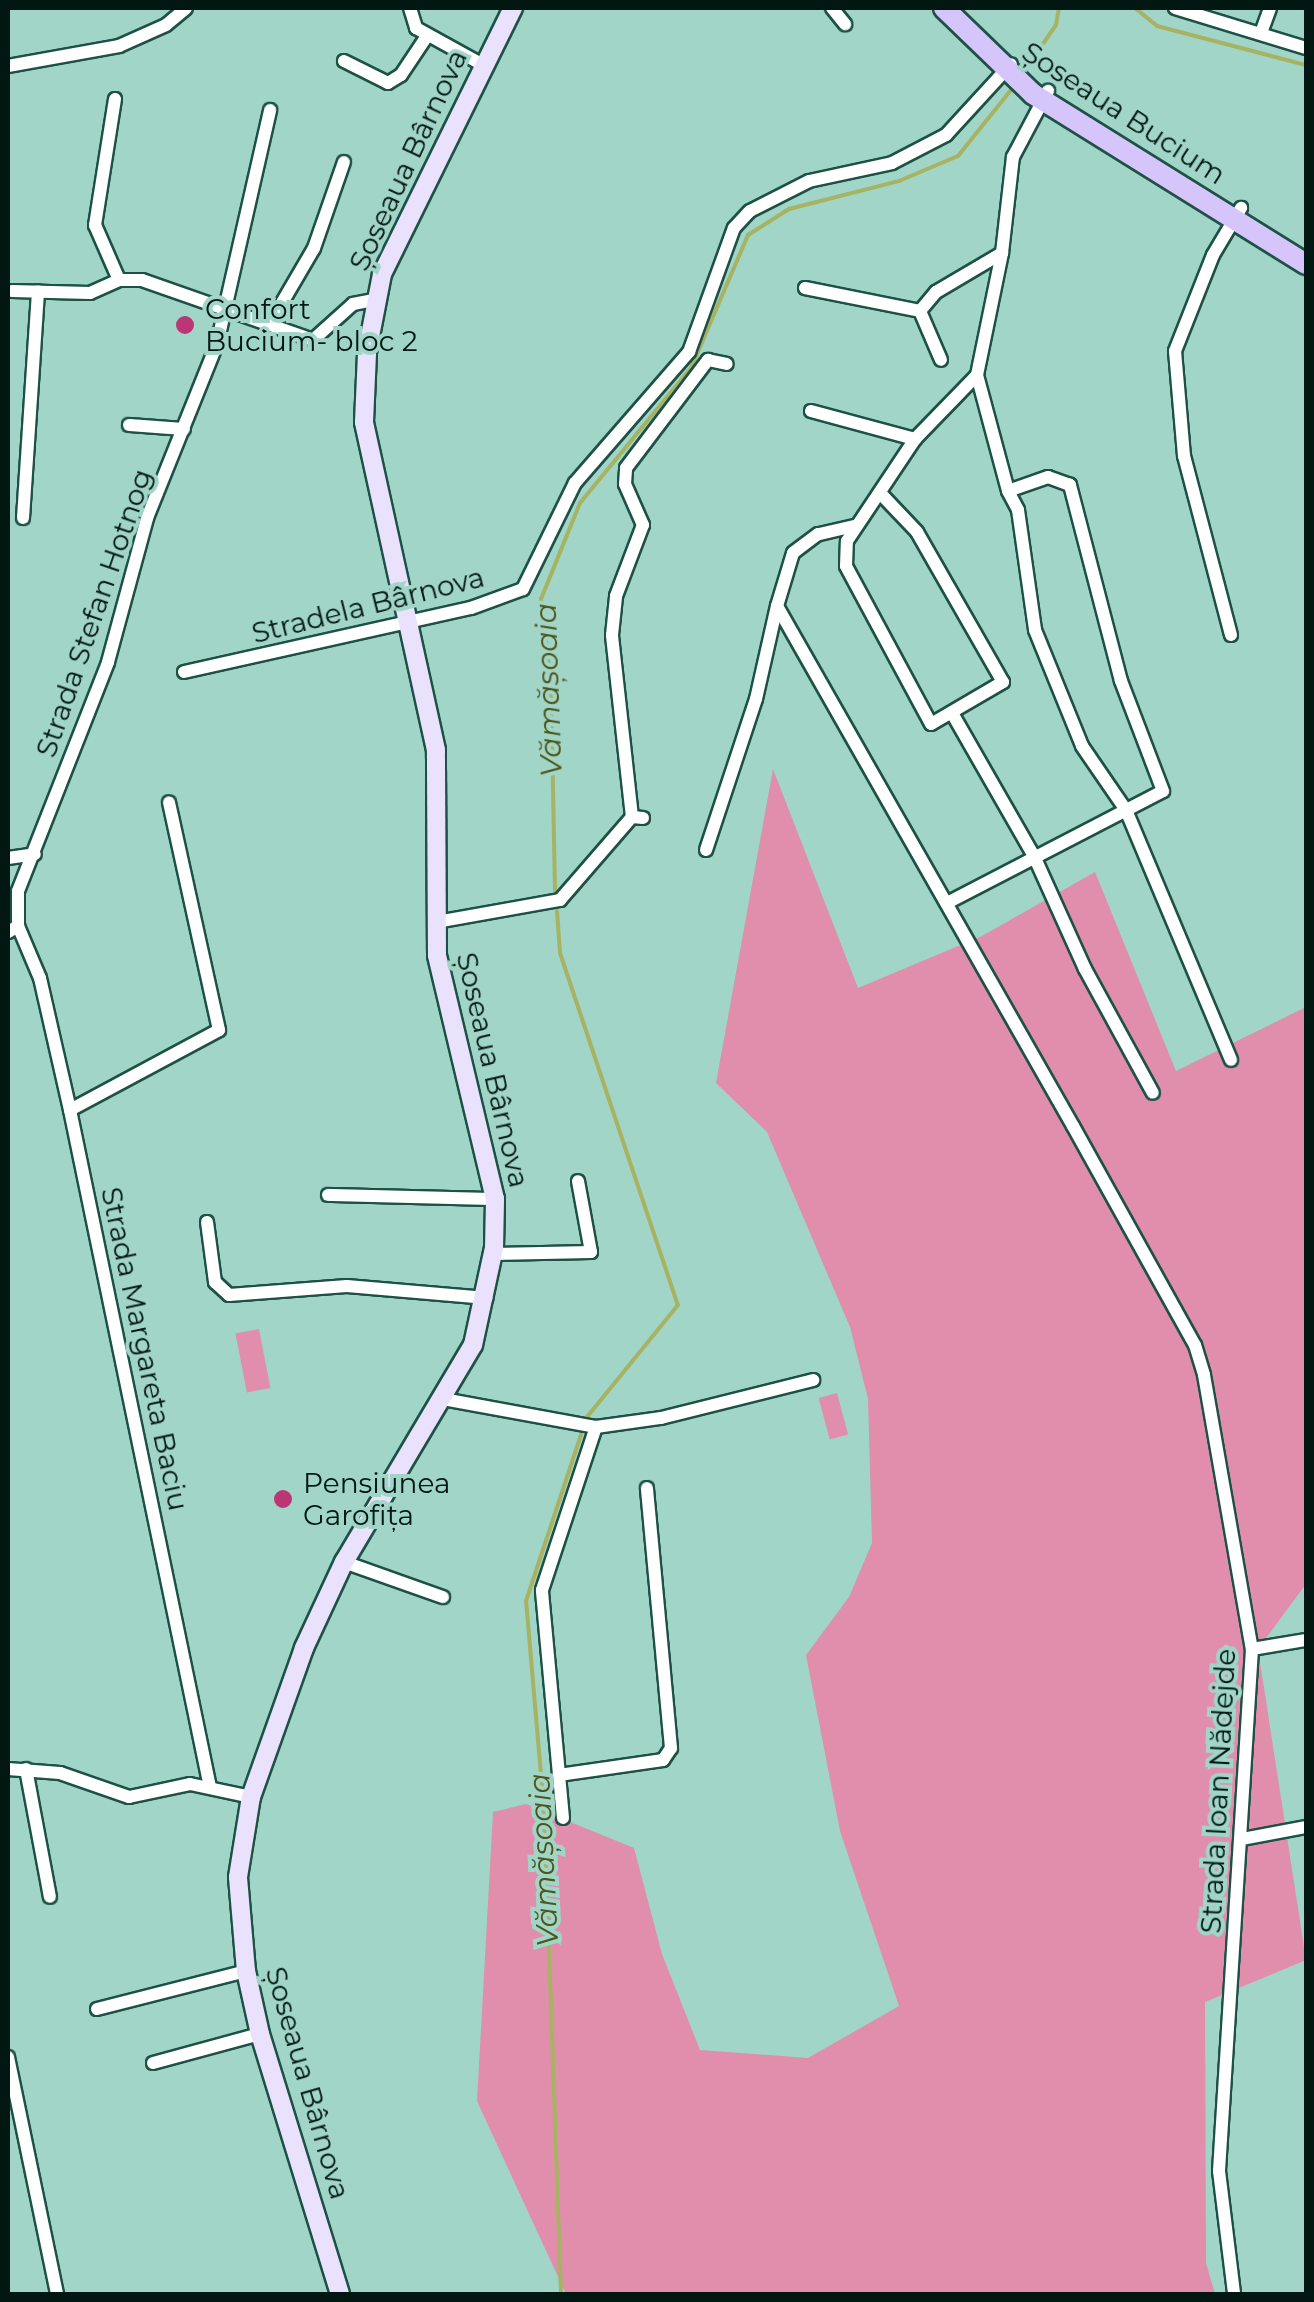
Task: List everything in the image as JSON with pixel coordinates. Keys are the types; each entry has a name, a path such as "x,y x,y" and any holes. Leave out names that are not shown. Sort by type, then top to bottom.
{"main road":[{"name":"Șoseaua Bârnova","path":"340,2294 260,2034 246,1971 238,1877 251,1798 304,1648 344,1562 473,1344 493,1254 495,1199 437,955 438,768 411,620 364,422 374,300 430,167 513,8"},
{"name":"Șoseaua Bucium","path":"944,8 1041,92 1238,213 1306,249"},
{"name":"Șoseaua Bucium","path":"961,8 1010,68"},
{"name":"Șoseaua Bucium","path":"1238,213 1306,264"}],"street":[{"path":"8,66 119,46 166,25 186,8"},
{"path":"410,8 411,24 482,65"},
{"path":"832,8 845,24"},
{"path":"1175,8 1306,48"},
{"path":"1261,33 1270,8"},
{"path":"344,62 388,82 401,75 427,36"},
{"name":"Stradela Bârnova","path":"184,672 502,598 532,582 575,483 689,352 734,228 750,211 809,181 871,170 922,148 969,114 1010,68"},
{"path":"1041,92 1017,140 1002,253 977,375 1024,535 1035,630 1082,746 1126,810 1232,1060"},
{"path":"115,99 94,225 119,280"},
{"name":"Strada Stefan Hotnog","path":"13,929 18,891 108,662 147,518 217,344 270,110"},
{"path":"270,325 314,248 344,162"},
{"name":"Șoseaua Bucium","path":"1231,635 1184,456 1176,351 1196,290 1238,213"},
{"path":"920,311 936,292 1002,253"},
{"path":"12,291 90,293 119,280 223,304 313,340 352,304 374,300"},
{"path":"805,288 920,311"},
{"path":"23,518 38,291"},
{"path":"920,311 941,360"},
{"path":"436,922 560,900 637,817 612,635 616,596 643,525 625,484 626,468 708,360 727,364"},
{"path":"881,494 918,532 1001,675 996,691 931,724 846,566 854,526 881,494 915,439 977,375"},
{"path":"811,411 915,439"},
{"path":"129,426 184,429"},
{"path":"948,903 1163,791 1120,681 1070,485 1048,477 1008,491"},
{"path":"706,850 731,785 793,553 818,534 854,526"},
{"name":"Strada Ioan Nădejde","path":"777,606 967,934 970,951 1195,1345 1228,1492 1252,1649 1219,2171 1234,2294"},
{"path":"952,713 1034,856 1085,969 1153,1094"},
{"path":"70,1110 219,1030 169,802"},
{"path":"8,858 35,854"},
{"name":"Strada Margareta Baciu","path":"13,929 40,978 210,1786"},
{"path":"493,1254 591,1252 578,1181"},
{"path":"328,1195 495,1199"},
{"path":"206,1222 215,1282 229,1295 347,1286 486,1298"},
{"path":"444,1398 596,1427 661,1418 813,1380"},
{"path":"563,1818 542,1590 596,1427"},
{"path":"558,1775 663,1760 671,1748 647,1488"},
{"path":"344,1562 443,1596"},
{"path":"1252,1649 1306,1640"},
{"path":"8,1768 60,1773 129,1798 210,1786 251,1798"},
{"path":"26,1769 50,1897"},
{"path":"1242,1839 1306,1828"},
{"path":"98,2010 246,1971"},
{"path":"153,2063 260,2034"},
{"path":"8,2056 57,2294"}],"shaded area":[{"path":"773,769 858,988 982,936 1095,872 1176,1071 1306,1007 1306,1584 1258,1649 1306,1960 1205,2002 1206,2263 1215,2294 566,2294 477,2101 493,1812 526,1804 634,1848 662,1954 700,2050 808,2058 899,2006 840,1831 806,1655 849,1597 872,1543 868,1399 850,1327 767,1132 716,1083"},
{"path":"259,1329 270,1388 247,1392 235,1334"},
{"path":"837,1393 848,1435 830,1439 819,1398"}],"waterway":[{"name":"Vămășoaia","path":"1023,73 1056,25 1059,8"},
{"path":"1135,8 1157,26 1306,65"},
{"name":"Vămășoaia","path":"555,891 551,683 541,599 580,503 691,368 748,235 789,209 899,181 958,156 1015,85"},
{"name":"Vămășoaia","path":"557,911 560,953 678,1305 587,1417"},
{"name":"Vămășoaia","path":"561,2294 544,1810 526,1601 581,1435"}],"place":[{"name":"Confort Bucium- bloc 2","path":"185,325"},
{"name":"Pensiunea Garofița","path":"283,1499"}]}
